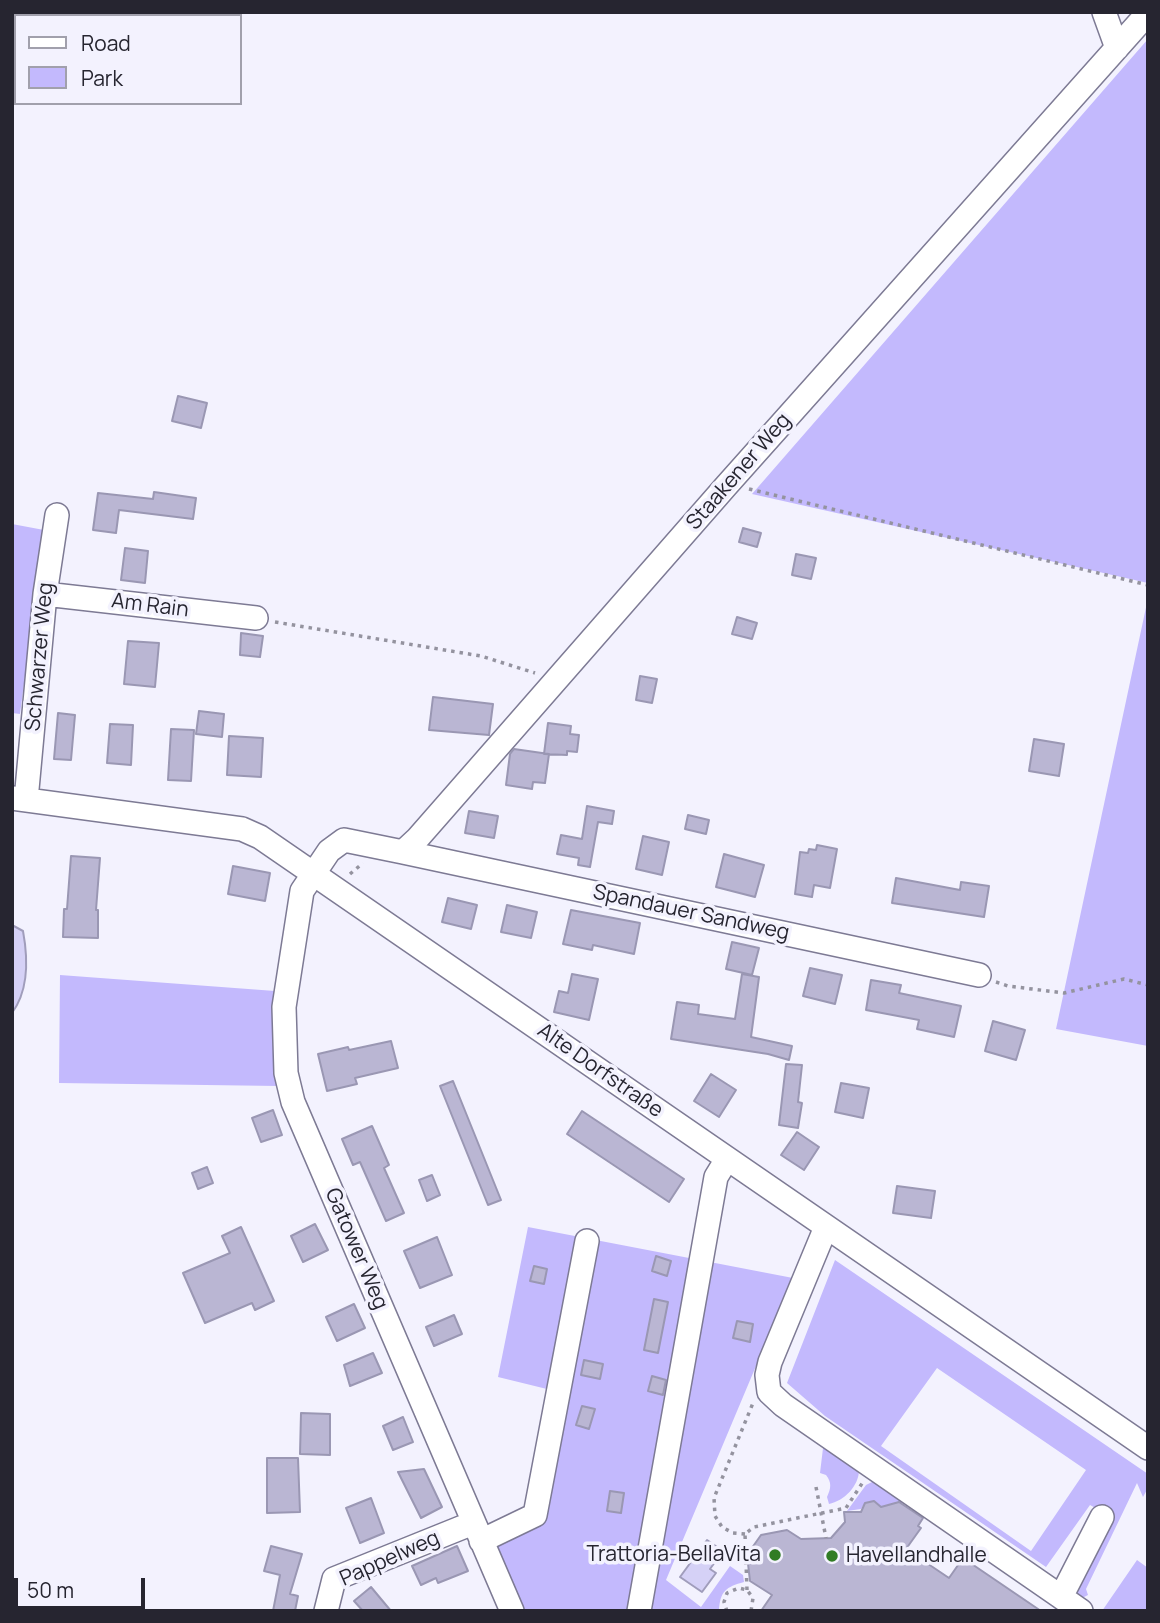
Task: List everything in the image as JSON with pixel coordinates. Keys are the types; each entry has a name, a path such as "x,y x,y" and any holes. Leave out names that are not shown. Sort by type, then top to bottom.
{"street":[{"path":"1104,12 1117,48"},
{"name":"Staakener Weg","path":"403,852 726,486 1147,17"},
{"name":"Schwarzer Weg","path":"19,799 57,515"},
{"name":"Am Rain","path":"45,594 256,618"},
{"name":"Alte Dorfstraße","path":"19,799 242,829 260,837 826,1227 989,1336 1148,1448"},
{"path":"313,874 328,850 344,840 403,852"},
{"name":"Spandauer Sandweg","path":"403,852 979,975"},
{"name":"Gatower Weg","path":"313,874 302,891 284,1007 288,1083 293,1102 512,1611"},
{"path":"639,1611 716,1177 727,1159"},
{"path":"826,1227 770,1362 767,1375 769,1392 871,1468 1081,1611"},
{"path":"477,1532 535,1515 587,1241"},
{"path":"1061,1597 1102,1517"},
{"name":"Pappelweg","path":"326,1611 334,1579 477,1532"}],"path":[{"path":"726,486 742,487 1148,585"},
{"path":"256,618 481,656 533,671 551,687"},
{"path":"979,975 1008,986 1064,993 1124,979 1148,985"},
{"path":"769,1392 752,1404 714,1498 715,1516 722,1527 733,1533 745,1534 754,1527 846,1508 871,1468"},
{"path":"816,1487 826,1538"},
{"path":"745,1534 747,1590 753,1598 751,1611"},
{"path":"727,1611 724,1602 727,1593 739,1588 747,1590"}],"green space":[{"path":"1148,39 1148,583 752,494"},
{"path":"12,524 44,530 20,714 12,713"},
{"path":"1148,598 1148,1046 1056,1029"},
{"path":"60,975 275,991 272,1036 279,1086 59,1083"},
{"path":"528,1227 793,1278 666,1580 701,1607 730,1566 743,1575 744,1582 725,1591 719,1611 521,1611 485,1529 530,1507 551,1390 498,1377"},
{"path":"835,1260 1148,1474 1148,1488 1143,1497 1137,1483 1086,1589 1088,1595 1078,1600 1069,1596 1108,1515 1090,1505 1046,1567 825,1416 787,1383","holes":["937,1368 1086,1470 1031,1551 881,1446"]},
{"path":"824,1440 859,1470 850,1492 829,1504 827,1497 830,1483 826,1475 820,1473"},
{"path":"874,1481 915,1501 881,1507 874,1501 865,1503 861,1509 847,1511 866,1485"},
{"path":"1137,1560 1148,1568 1148,1611 1102,1611"}],"shaded area":[{"path":"12,925 23,931 26,963 22,994 12,1013"},
{"path":"707,1540 723,1551 710,1569 716,1573 702,1592 680,1577"}],"building":[{"path":"178,396 207,403 201,428 172,421"},
{"path":"154,492 196,498 193,519 119,510 116,533 93,530 98,493 153,499"},
{"path":"743,528 761,533 757,547 739,542"},
{"path":"125,548 148,551 145,583 121,580"},
{"path":"796,554 816,558 811,579 792,575"},
{"path":"737,617 757,623 752,639 732,634"},
{"path":"241,633 263,636 260,657 240,655"},
{"path":"128,641 159,643 155,687 124,684"},
{"path":"640,676 657,679 652,703 636,700"},
{"path":"433,697 493,704 489,735 429,730"},
{"path":"199,711 224,714 222,737 196,734"},
{"path":"58,713 75,715 71,760 54,759"},
{"path":"548,723 571,726 570,734 579,735 577,752 567,751 567,755 544,754"},
{"path":"110,724 133,725 131,765 107,763"},
{"path":"171,729 194,730 191,781 168,780"},
{"path":"229,736 263,738 261,777 227,775"},
{"path":"1034,739 1064,744 1059,776 1029,771"},
{"path":"514,749 549,754 545,783 533,782 532,789 506,785 510,754"},
{"path":"587,806 614,811 612,824 598,822 590,867 578,865 579,858 557,854 561,835 582,839"},
{"path":"469,811 498,816 494,838 465,833"},
{"path":"688,815 709,820 706,834 685,829"},
{"path":"643,836 669,842 662,875 636,869"},
{"path":"817,845 837,849 830,888 814,885 812,897 795,894 800,852 816,850"},
{"path":"724,854 764,865 755,897 716,887"},
{"path":"71,856 100,858 96,910 98,938 63,937"},
{"path":"233,866 270,873 265,901 228,894"},
{"path":"896,878 960,890 961,882 989,886 984,917 892,903"},
{"path":"448,898 477,905 471,929 442,922"},
{"path":"507,905 537,912 531,938 501,932"},
{"path":"571,910 640,923 634,954 593,945 592,950 563,944"},
{"path":"732,942 759,948 752,975 726,969"},
{"path":"810,968 842,975 835,1004 803,996"},
{"path":"572,974 598,979 589,1020 554,1012 559,991 568,993"},
{"path":"742,974 759,977 751,1037 792,1046 789,1060 768,1054 671,1039 677,1002 699,1005 698,1014 735,1019"},
{"path":"871,980 901,985 899,993 961,1006 954,1037 917,1029 919,1020 866,1010"},
{"path":"993,1021 1025,1030 1016,1060 985,1051"},
{"path":"391,1041 398,1068 355,1078 357,1084 327,1091 318,1054"},
{"path":"786,1064 802,1065 798,1102 802,1103 798,1128 779,1125"},
{"path":"711,1074 736,1090 719,1117 694,1101"},
{"path":"453,1081 501,1200 488,1205 440,1086"},
{"path":"841,1083 869,1088 863,1118 835,1112"},
{"path":"273,1110 282,1135 261,1142 252,1118"},
{"path":"582,1111 684,1179 669,1202 567,1134"},
{"path":"372,1126 389,1165 384,1168 404,1213 386,1221 360,1162 353,1165 342,1139"},
{"path":"797,1132 819,1147 804,1170 781,1155"},
{"path":"207,1167 213,1183 198,1189 192,1173"},
{"path":"432,1175 440,1195 427,1201 419,1180"},
{"path":"897,1186 935,1191 931,1218 893,1213"},
{"path":"315,1224 328,1250 303,1262 291,1236"},
{"path":"241,1227 274,1301 255,1310 252,1303 205,1323 183,1273 230,1253 222,1236"},
{"path":"437,1237 452,1275 420,1288 404,1251"},
{"path":"656,1256 671,1261 667,1276 652,1271"},
{"path":"534,1266 547,1269 544,1284 530,1281"},
{"path":"654,1299 668,1302 658,1353 644,1350"},
{"path":"354,1304 365,1328 337,1341 326,1317"},
{"path":"454,1315 462,1334 434,1346 426,1327"},
{"path":"737,1321 753,1324 750,1342 733,1338"},
{"path":"373,1353 382,1373 350,1386 344,1365"},
{"path":"584,1360 603,1364 600,1379 581,1375"},
{"path":"652,1376 666,1380 663,1395 648,1391"},
{"path":"582,1406 595,1409 589,1429 576,1425"},
{"path":"301,1413 330,1414 330,1455 300,1454"},
{"path":"403,1417 413,1442 393,1450 383,1426"},
{"path":"267,1458 298,1458 300,1512 267,1513"},
{"path":"424,1469 442,1507 421,1518 398,1472"},
{"path":"610,1491 624,1493 621,1513 607,1511"},
{"path":"371,1498 384,1533 360,1543 346,1508"},
{"name":"Havellandhalle","path":"874,1501 881,1507 899,1502 923,1518 918,1526 921,1528 906,1549 949,1578 963,1558 1041,1611 761,1611 772,1595 750,1581 747,1555 761,1535 787,1530 801,1539 831,1538 845,1522 844,1512 861,1512 865,1503"},
{"path":"271,1546 302,1554 290,1594 298,1596 295,1611 273,1611 280,1575 264,1571"},
{"path":"457,1546 468,1571 438,1583 436,1578 421,1585 412,1566"},
{"path":"371,1587 391,1611 363,1611 354,1601"}],"place":[{"name":"Trattoria-BellaVita","path":"775,1555"},
{"name":"Havellandhalle","path":"832,1556"}]}
